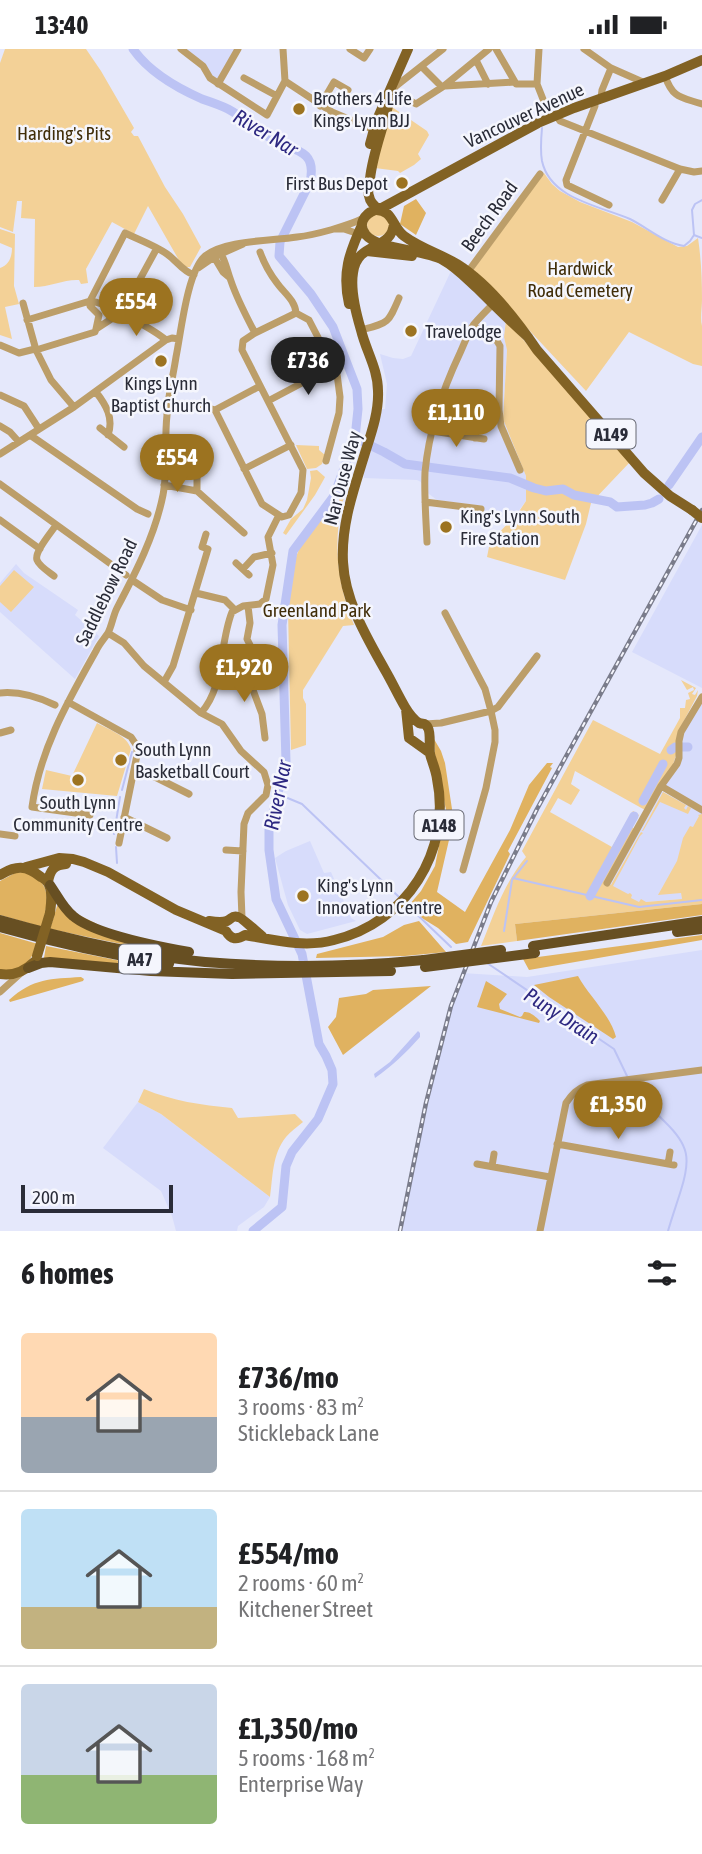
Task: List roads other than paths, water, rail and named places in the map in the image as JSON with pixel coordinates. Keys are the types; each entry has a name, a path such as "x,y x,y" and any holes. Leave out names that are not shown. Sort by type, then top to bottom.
{"highway":[{"name":"A47","path":"49,884 70,914 93,927 163,947 271,965"},
{"name":"A47","path":"0,920 76,940 204,962 330,969"},
{"name":"A47","path":"534,949 702,921"},
{"name":"A47","path":"0,927 74,947 138,959 209,969 283,974"},
{"name":"A47","path":"26,969 50,962 151,971 283,974 390,964 425,964 702,929"}],"main road":[{"name":"A148","path":"370,234 364,190 369,147 406,49"},
{"name":"Vancouver Avenue","path":"370,234 368,213 405,197 457,166 553,116 646,84 702,60"},
{"name":"A148","path":"377,131 368,192 370,199 379,209"},
{"path":"363,252 370,234 392,231 397,210 405,197"},
{"path":"379,209 389,214 394,223"},
{"name":"A149","path":"394,223 408,239 444,257 466,274 514,318 537,350 644,473 670,496 702,518"},
{"name":"A149","path":"370,234 444,261 466,274"},
{"name":"Nar Ouse Way","path":"361,330 352,315 346,286 347,264 370,234"},
{"name":"A149","path":"363,252 377,251 444,261"},
{"name":"Nar Ouse Way","path":"26,867 59,858 74,859 108,872 176,910 199,919 237,925 265,939 316,943 333,941 375,925 411,892 429,863 439,831 440,795 435,766 426,739 428,727 417,724 406,708 360,625 343,562 346,520 374,421 378,386 361,330 352,281 356,260 363,252"},
{"name":"Nar Ouse Way","path":"417,724 409,737 426,739"},
{"path":"0,974 26,969 37,956 50,913 50,872 57,866 84,862"},
{"name":"A148","path":"0,875 26,867"},
{"path":"26,867 49,884"}],"street":[{"path":"181,49 203,66 210,78 267,114 285,81 283,49"},
{"path":"218,84 238,49"},
{"path":"350,49 364,58 370,49"},
{"path":"443,49 391,90 416,104 489,49"},
{"path":"496,49 515,82"},
{"path":"539,49 537,84 553,116 680,169 702,171"},
{"path":"584,49 611,68 646,84"},
{"path":"476,60 488,83"},
{"path":"422,67 443,86 515,82 537,84"},
{"path":"610,205 568,185 566,180 611,68"},
{"path":"665,76 673,93 702,104"},
{"path":"244,78 277,96"},
{"path":"285,81 320,106 377,131"},
{"path":"320,106 334,82 348,90"},
{"path":"662,200 680,169"},
{"name":"Beech Road","path":"466,274 540,174"},
{"path":"332,229 370,234"},
{"path":"196,272 201,260 228,244 294,238 332,229 370,234"},
{"path":"96,329 99,315 90,306 90,301 125,233 171,257 181,269 196,272 218,255 243,244"},
{"path":"0,345 19,353 92,334 121,314 157,248"},
{"path":"260,252 259,262 292,300 296,313"},
{"path":"218,255 223,272 229,277 255,333"},
{"name":"Saddlebow Road","path":"90,815 32,807 36,780 45,752 68,702 108,632 157,516 164,485 168,403 185,305 196,272"},
{"path":"361,330 387,322 399,297"},
{"path":"27,320 95,301 166,340"},
{"path":"427,542 426,467 432,431 446,383 473,326 495,302"},
{"path":"23,303 35,349 51,380 74,407"},
{"path":"215,410 262,504 282,517 289,515 299,499 303,486 303,470 241,347 243,341 255,333 296,313"},
{"path":"296,313 309,320 337,374 340,397 337,423 326,448 326,461"},
{"path":"473,326 497,341 500,346 501,426 520,470"},
{"path":"0,454 96,392 166,340 179,339"},
{"path":"268,401 334,366"},
{"path":"168,403 199,405 215,410 260,386"},
{"path":"96,392 110,415 108,435"},
{"path":"0,395 24,406 39,429"},
{"path":"0,426 19,442"},
{"path":"475,437 476,427"},
{"path":"100,428 124,447"},
{"path":"432,431 484,439"},
{"path":"30,435 148,514"},
{"path":"244,469 291,445"},
{"path":"197,451 197,491"},
{"path":"0,484 162,600 191,610"},
{"path":"164,485 197,491 244,533"},
{"path":"425,502 481,509"},
{"path":"468,521 469,508"},
{"path":"201,713 209,704 231,615 235,610 260,604 266,599 273,565 268,537 279,515"},
{"path":"0,520 40,549"},
{"path":"54,576 38,562 37,553 56,525"},
{"path":"230,534 237,526"},
{"path":"164,681 173,666 196,593 208,549 202,547 206,534"},
{"path":"236,563 246,572 254,557 272,553"},
{"path":"196,593 225,600 235,610"},
{"path":"244,685 251,662 251,647 247,639 250,622 248,605"},
{"path":"445,613 485,689 487,712 495,730 486,788 463,870"},
{"path":"108,632 124,643 144,666 201,713 222,725 241,751 266,776 266,795 248,813 244,824 237,925"},
{"path":"417,724 441,723 498,707 537,656"},
{"path":"217,677 250,687 262,714 265,738"},
{"path":"1,690 38,697 55,705"},
{"path":"607,883 661,786 677,764 681,732 702,697"},
{"path":"68,702 131,737 137,746 119,843"},
{"path":"426,739 441,723"},
{"path":"0,733 11,730"},
{"path":"135,767 189,794"},
{"path":"661,786 702,810"},
{"path":"124,817 167,838"},
{"path":"0,834 11,838"},
{"path":"226,850 243,851"},
{"path":"0,992 26,969"},
{"path":"540,1231 566,1103 578,1088 702,1070"},
{"path":"557,1143 671,1165 670,1152"},
{"path":"492,1166 494,1154"},
{"path":"477,1164 550,1177"}],"waterway":[{"name":"River Nar","path":"133,49 147,65 173,84 228,109 272,139 299,151 310,162 310,182 280,242 279,256 311,294 333,327 357,389 355,438 334,496 293,551 282,625 286,762 269,828 269,850 276,899 302,954 319,1044 332,1070 333,1084 318,1119 292,1152 286,1166 282,1207 253,1231"},
{"path":"542,128 542,161 547,174 565,193 630,219 663,239 677,244 684,246 694,235"},
{"path":"702,200 695,204 692,210 694,235 702,238"},
{"path":"669,485 702,437"},
{"path":"355,438 405,464 510,478 534,488 546,491 563,489 574,495 610,502 617,507 645,505 659,499"},
{"path":"671,750 675,747"},
{"path":"683,747 688,747"},
{"path":"122,790 132,752"},
{"path":"643,801 663,764"},
{"name":"Puny Drain","path":"278,794 302,804 400,898"},
{"path":"114,834 120,797"},
{"path":"590,896 634,816"},
{"path":"116,847 117,863"},
{"path":"504,931 512,880 527,861"},
{"path":"513,878 639,907 702,900"},
{"name":"Puny Drain","path":"406,904 451,947"},
{"name":"Puny Drain","path":"487,963 614,1049 627,1076"},
{"name":"Puny Drain","path":"630,1081 641,1098 673,1130 686,1153 684,1179 668,1231"}],"railway":[{"path":"400,1231 426,1103 451,1006 491,902 537,809 702,510"}],"place":[{"name":"Brothers 4 Life Kings Lynn BJJ","path":"299,109"},
{"name":"First Bus Depot","path":"402,183"},
{"name":"Travelodge","path":"411,331"},
{"name":"Kings Lynn Baptist Church","path":"161,361"},
{"name":"King's Lynn South Fire Station","path":"446,527"},
{"name":"South Lynn Basketball Court","path":"121,760"},
{"name":"South Lynn Community Centre","path":"78,780"},
{"name":"King's Lynn Innovation Centre","path":"303,896"}],"park label":[{"name":"Harding's Pits","path":"64,133"},
{"name":"Hardwick Road Cemetery","path":"580,279"},
{"name":"Greenland Park","path":"317,610"}]}
